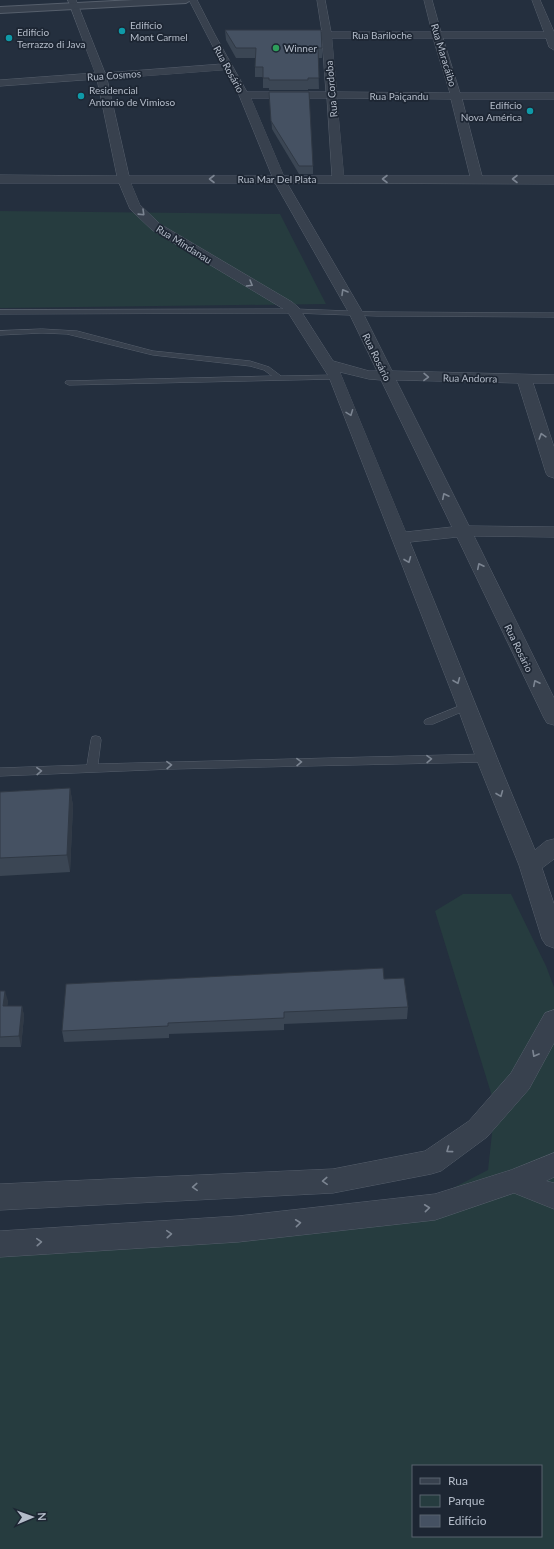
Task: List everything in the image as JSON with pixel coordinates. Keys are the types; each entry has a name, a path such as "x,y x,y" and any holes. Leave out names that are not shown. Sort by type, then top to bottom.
{"street":[{"path":"0,10 72,3 186,0"},
{"name":"Rua Rosário","path":"193,0 214,35 228,67 244,96 279,179 356,314 554,718"},
{"name":"Rua Cordoba","path":"321,0 327,35 338,179"},
{"name":"Rua Maracáibo","path":"428,0 456,96 477,179"},
{"path":"536,0 551,35 554,47"},
{"name":"Rua Mindanau","path":"72,3 101,76 124,180 134,206 156,227 185,246 287,306 294,312 332,371 467,706 486,758"},
{"name":"Rua Bariloche","path":"280,35 551,35"},
{"name":"Rua Cosmos","path":"0,83 228,67"},
{"name":"Rua Paiçandu","path":"244,96 554,96"},
{"name":"Rua Mar Del Plata","path":"0,179 554,180"},
{"name":"Rua Andorra","path":"332,371 387,376 525,380 554,379"},
{"path":"525,380 554,473"},
{"path":"399,538 463,531 554,532"},
{"path":"486,758 530,864 554,939"},
{"path":"530,864 554,847"},
{"path":"0,1197 333,1181 431,1162 478,1129 520,1081 554,1020"},
{"path":"0,1244 238,1229 435,1207 514,1181 554,1165"},
{"path":"514,1181 554,1196"}],"lane":[{"path":"0,312 294,312 356,314 554,315"},
{"path":"0,333 55,331 79,334 141,351 198,359 244,362 271,369 279,379"},
{"path":"69,383 279,379 332,371"},
{"path":"429,722 467,706"},
{"path":"92,768 96,740"},
{"path":"0,772 172,765 486,758"}],"green space":[{"path":"0,211 280,214 326,304 0,308"},
{"path":"463,894 511,894 546,966 554,987 554,1549 0,1549 0,1233 326,1210 443,1193 488,1170 495,1106 435,911"}],"building":[{"path":"225,30 321,30 322,48 318,48 319,78 308,78 308,80 269,80 269,78 263,78 263,67 255,67 256,48 236,48"},
{"path":"269,92 309,92 313,166 299,166 271,121"},
{"path":"70,788 67,855 0,858 0,792"},
{"path":"383,968 384,979 404,978 408,1007 284,1012 284,1018 168,1023 168,1026 62,1031 66,984"},
{"path":"0,991 5,991 3,1006 22,1006 19,1036 0,1037"}],"place":[{"name":"Edifício Mont Carmel","path":"122,31"},
{"name":"Edifício Terrazzo di Java","path":"9,38"},
{"name":"Winner","path":"276,48"},
{"name":"Residencial Antonio de Vimioso","path":"81,96"},
{"name":"Edifício Nova América","path":"530,111"}]}
